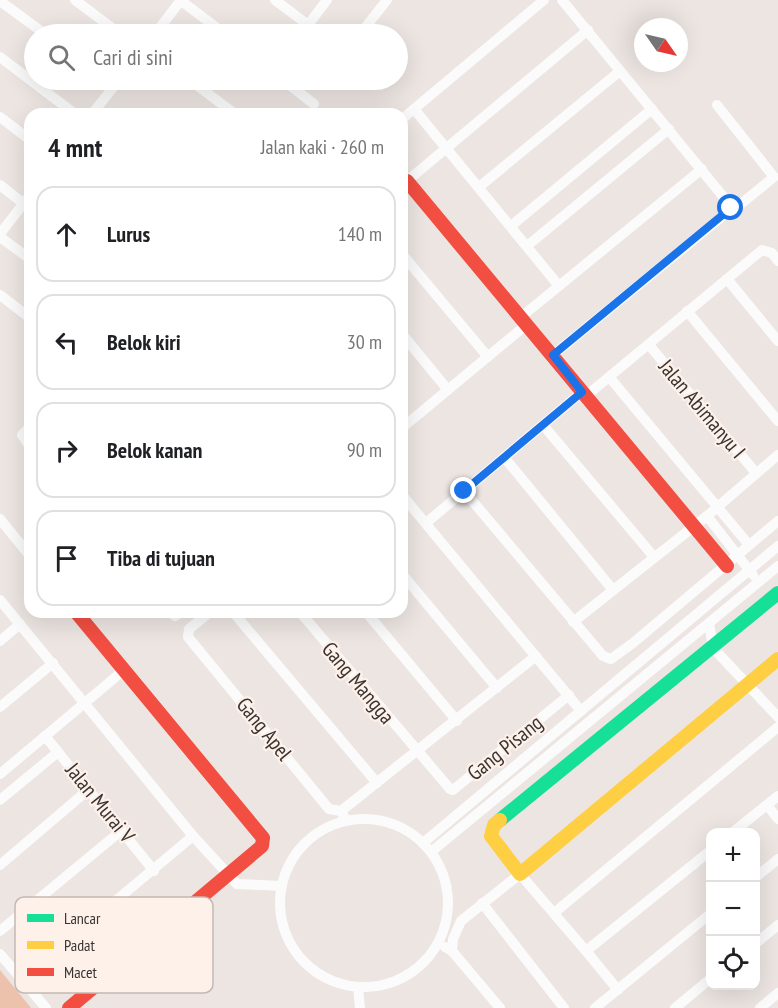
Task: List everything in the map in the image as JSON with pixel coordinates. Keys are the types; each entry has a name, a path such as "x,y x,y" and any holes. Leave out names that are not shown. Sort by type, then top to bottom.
{"street":[{"path":"75,0 107,24"},
{"path":"163,24 181,0 212,24"},
{"path":"275,0 307,24"},
{"path":"309,24 327,0"},
{"path":"368,24 387,0"},
{"path":"408,114 544,0"},
{"path":"562,0 731,206 736,208 774,177 717,105"},
{"path":"0,1 31,24"},
{"path":"408,180 588,30"},
{"path":"0,57 24,75"},
{"path":"479,187 620,71"},
{"path":"43,90 67,108"},
{"path":"96,108 107,90"},
{"path":"203,90 227,108"},
{"path":"296,90 314,104"},
{"path":"414,109 559,286"},
{"path":"511,226 652,110"},
{"path":"0,117 24,135"},
{"path":"527,246 669,129"},
{"path":"408,419 488,357 559,286 702,169"},
{"path":"0,185 24,197"},
{"path":"408,188 553,355 693,525 759,582"},
{"path":"24,204 0,235 24,255"},
{"path":"553,355 729,211 731,206"},
{"path":"768,251 778,243"},
{"path":"426,523 543,425 609,378 762,250 768,251 778,261"},
{"path":"408,261 488,357"},
{"path":"727,279 778,340"},
{"path":"0,295 24,313"},
{"path":"687,311 778,422"},
{"path":"408,341 448,390"},
{"name":"Jalan Abimanyu I","path":"649,345 756,473"},
{"path":"609,378 750,545"},
{"path":"543,425 654,557"},
{"path":"573,622 707,516 778,454"},
{"path":"504,458 613,590"},
{"path":"464,491 573,622 607,658 616,657 778,521"},
{"path":"408,502 581,711"},
{"path":"707,516 732,561"},
{"path":"0,519 24,549"},
{"path":"423,843 778,546"},
{"path":"431,852 778,566"},
{"path":"408,581 497,688"},
{"path":"704,584 717,598"},
{"path":"618,990 496,844 490,830 778,593"},
{"path":"0,600 87,703 194,836 228,874 240,885 282,886"},
{"path":"81,618 263,838 262,846 201,897"},
{"name":"Gang Apel","path":"203,618 189,629 188,637 329,809 343,816"},
{"path":"238,618 377,783"},
{"name":"Gang Mangga","path":"305,618 417,753"},
{"path":"371,618 457,721"},
{"path":"709,623 713,648 778,717"},
{"path":"0,641 20,624"},
{"path":"633,643 646,657"},
{"path":"343,816 393,824 423,843 431,852 442,873 448,897 446,920 438,943 423,962 404,976 382,985 358,987 324,977 297,954 282,921 282,886 290,863 305,844 343,816 377,783 536,656"},
{"path":"452,951 453,939 461,921 778,659"},
{"path":"0,707 53,663"},
{"path":"0,774 124,670"},
{"path":"628,690 643,705"},
{"name":"Gang Pisang","path":"417,753 453,790 569,695"},
{"path":"555,913 778,727"},
{"name":"Jalan Murai V","path":"45,736 154,870"},
{"path":"0,800 58,752"},
{"path":"530,771 542,787"},
{"path":"0,865 88,790"},
{"path":"738,828 778,796"},
{"path":"767,805 778,819"},
{"path":"41,897 122,830"},
{"path":"121,897 194,836"},
{"path":"586,951 706,855"},
{"path":"760,874 778,858"},
{"path":"482,903 564,1008"},
{"path":"595,1008 706,918"},
{"path":"0,931 15,919"},
{"path":"760,940 778,925"},
{"path":"438,943 452,951 500,1008"},
{"path":"0,954 15,973"},
{"path":"675,1008 706,983"},
{"path":"358,987 360,1008"},
{"path":"33,993 46,1008"},
{"path":"69,1008 87,993"},
{"path":"762,1007 778,993"}],"shaded area":[{"path":"0,970 15,988 15,993 19,993 31,1008 0,1008"}],"traffic: fast":[{"path":"500,820 778,593"}],"traffic: slow":[{"path":"500,820 494,825 491,836 520,874 778,659"}],"traffic: jam":[{"path":"408,182 727,566"},
{"path":"81,618 263,838 262,846 201,897"},
{"path":"69,1008 87,993"}],"route":[{"path":"464,491 582,392 553,355 731,208"}]}
